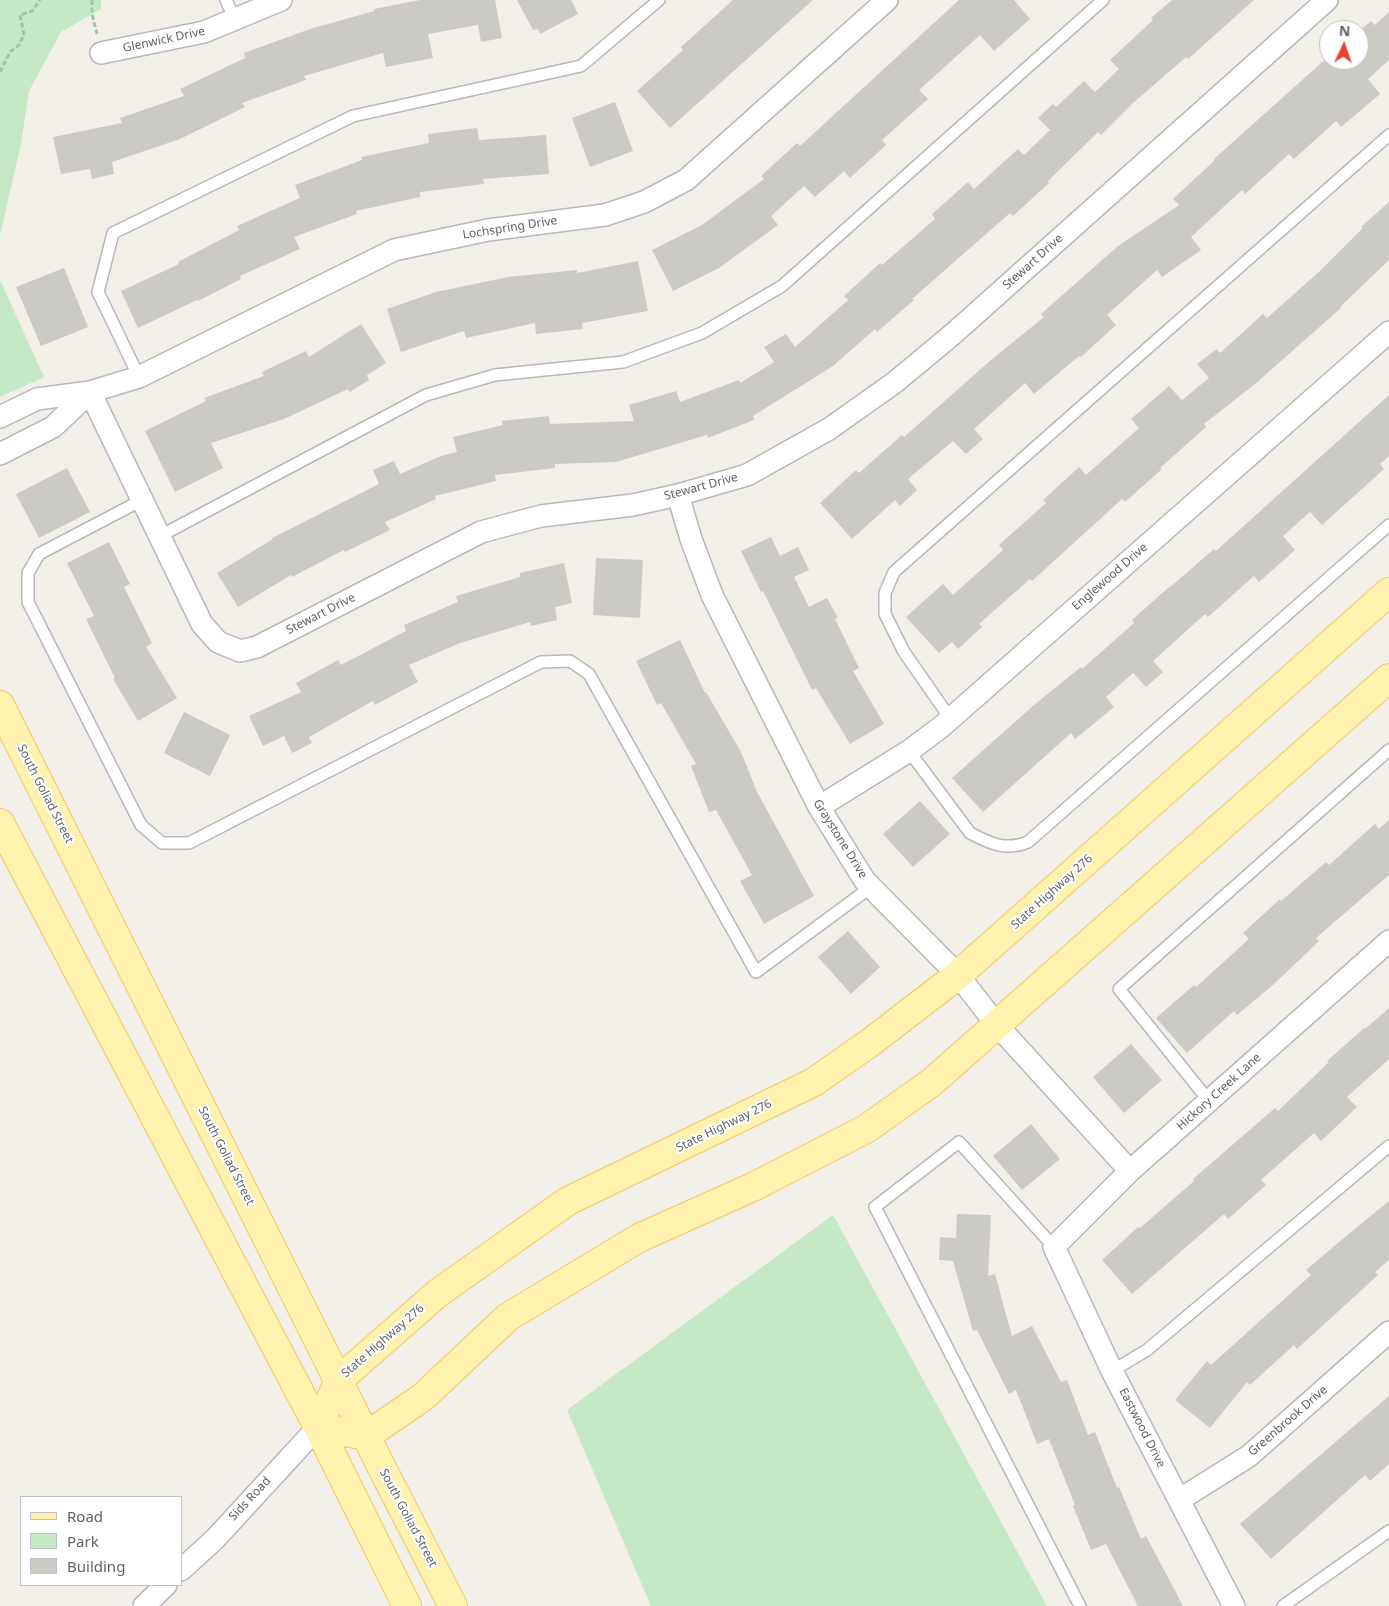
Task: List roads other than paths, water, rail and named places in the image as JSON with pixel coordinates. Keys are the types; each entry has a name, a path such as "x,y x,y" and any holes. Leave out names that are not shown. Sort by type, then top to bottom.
{"main road":[{"name":"State Highway 276","path":"318,1427 338,1380 438,1293 568,1201 814,1082 871,1042 958,975 1389,592"},
{"path":"318,1427 366,1436 423,1397 508,1317 639,1238 755,1186 866,1129 932,1082 1389,678"},
{"name":"South Goliad Street","path":"0,705 453,1606"},
{"path":"0,823 318,1427 407,1606"}],"street":[{"name":"Glenwick Drive","path":"102,53 204,32 281,0"},
{"name":"Lochspring Drive","path":"0,417 37,399 90,392 139,377 394,250 488,230 605,215 652,198 686,180 887,0"},
{"name":"Stewart Drive","path":"90,392 202,624 218,642 240,651 257,647 481,532 541,516 633,505 678,495 747,474 828,429 894,383 968,321 1327,0"},
{"name":"Englewood Drive","path":"820,807 909,751 950,718 1389,332"},
{"name":"Lochspring Drive","path":"0,454 53,427 90,392"},
{"name":"Graystone Drive","path":"678,495 691,539 712,595 820,807 865,881 958,975 996,1024 1130,1171"},
{"name":"Hickory Creek Lane","path":"1054,1247 1130,1171 1389,941"},
{"name":"Eastwood Drive","path":"1054,1247 1112,1371 1234,1606"},
{"name":"Greenbrook Drive","path":"1179,1500 1249,1456 1389,1332"},
{"name":"Sids Road","path":"182,1569 214,1538 318,1427"},
{"path":"144,1606 165,1586"}],"lane":[{"path":"226,0 235,20"},
{"path":"139,377 98,292 113,233 353,116 581,66 659,0"},
{"path":"160,536 426,395 495,375 623,362 702,332 782,286 1103,0"},
{"path":"950,718 904,652 885,614 885,593 894,572 1389,135"},
{"path":"142,500 39,554 28,573 28,602 141,825 162,843 189,843 541,662 570,661 590,674 756,972 871,887"},
{"path":"909,751 970,833 984,841 1001,847 1017,847 1028,842 1389,525"},
{"path":"1209,1101 1119,989 1389,750"},
{"path":"1054,1247 959,1142 875,1207 1080,1606"},
{"path":"1112,1371 1147,1350 1389,1146"},
{"path":"1283,1606 1389,1531"}]}
